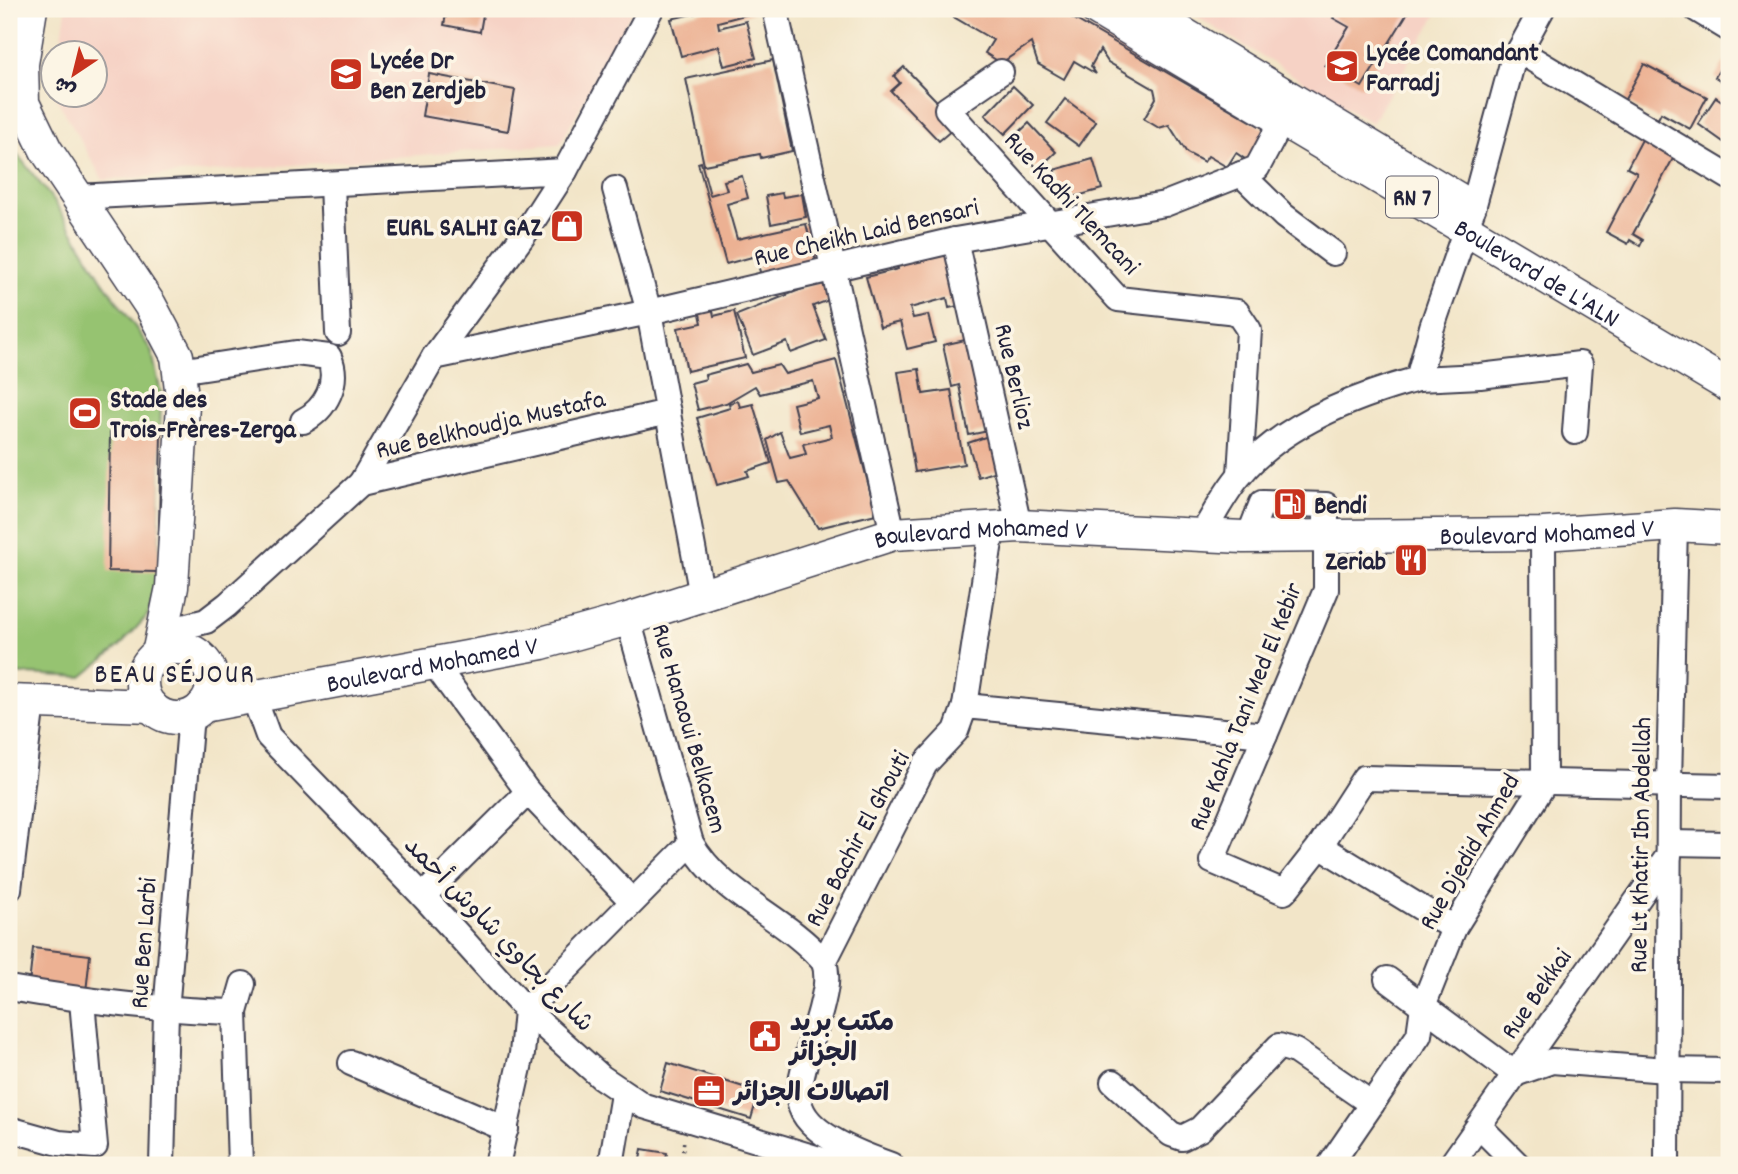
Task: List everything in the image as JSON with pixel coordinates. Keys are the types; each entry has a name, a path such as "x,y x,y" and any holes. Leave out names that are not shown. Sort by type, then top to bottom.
{"main road":[{"path":"31,9 16,101 77,198 150,305 177,356 183,405 172,587 173,644"},
{"name":"Boulevard de L'ALN","path":"1096,9 1282,121 1470,219 1729,362"},
{"name":"Boulevard de L'ALN","path":"1142,9 1729,386"},
{"name":"Boulevard Mohamed V","path":"253,695 541,643 628,619 894,534 1006,528 1249,536 1543,534 1675,525 1729,528"},
{"path":"173,644 146,667 181,705"},
{"path":"173,644 203,659 181,705"},
{"path":"20,702 88,706 181,705 253,695"}],"street":[{"name":"Rue Belkhoudja Mustafa","path":"361,484 434,357 525,233 565,171 651,9"},
{"path":"775,9 894,534"},
{"path":"1418,379 1432,327 1470,219 1512,64 1542,9"},
{"path":"1705,11 1729,29"},
{"path":"1519,51 1729,177"},
{"name":"Rue Kadhi Tlemcani","path":"1001,72 947,109 1118,299 1237,312 1249,330 1240,474"},
{"name":"Rue Cheikh Laid Bensari","path":"434,357 649,312 956,240 1165,204 1257,168 1282,121"},
{"path":"77,198 565,171"},
{"path":"1241,174 1284,216 1333,253"},
{"path":"331,184 338,333"},
{"path":"615,189 649,312 702,596"},
{"name":"Rue Berlioz","path":"956,240 1006,528"},
{"path":"179,370 296,353 329,357 333,381 328,398 316,414 303,421"},
{"path":"1202,534 1240,474 1290,431 1339,405 1418,379 1480,376 1580,364 1575,432"},
{"name":"Rue Belkhoudja Mustafa","path":"361,484 668,412"},
{"path":"173,644 227,605 361,484"},
{"name":"Rue Lt Khatir Ibn Abdellah","path":"1667,1165 1669,783 1675,525"},
{"name":"Rue Bachir El Ghouti","path":"891,1165 847,1147 824,1133 805,1116 799,1094 826,988 824,962 925,764 956,731 965,706 1006,528"},
{"name":"Rue Djedid Ahmed","path":"1330,1165 1419,1035 1423,1006 1454,928 1544,784 1543,534"},
{"name":"Rue Kahla Tani Med El Kebir","path":"1320,846 1284,892 1212,861 1326,590 1326,535"},
{"name":"Rue Hanaoui Belkacem","path":"628,619 691,843 713,875 785,926 824,962"},
{"path":"433,662 528,792 631,900"},
{"name":"شارع بجاوي شاوش أحمد","path":"253,695 268,736 423,896 526,1010 623,1094 644,1106 839,1165"},
{"path":"9,889 20,702"},
{"name":"Rue Ben Larbi","path":"162,1165 166,1010 181,705"},
{"path":"965,706 1265,735"},
{"path":"1454,928 1320,846 1364,778 1729,786"},
{"path":"423,896 528,792"},
{"path":"497,1165 522,1054 526,1010 631,900 691,843"},
{"path":"1669,849 1729,844"},
{"name":"Rue Bekkai","path":"1451,1165 1669,849"},
{"path":"1387,979 1515,1074 1552,1061 1666,1070 1729,1071"},
{"path":"240,1165 235,1012 243,984"},
{"path":"9,988 82,1001 166,1010 235,1012"},
{"path":"9,1129 55,1154 94,1146 82,1001"},
{"path":"1113,1082 1171,1134 1182,1138 1200,1129 1279,1045 1295,1051 1372,1104"},
{"path":"351,1063 506,1129"},
{"path":"611,1165 623,1094"},
{"path":"1479,1126 1518,1165"}],"path":[{"path":"681,1165 687,1120"}],"shaded area":[{"name":"Lycée Dr Ben Zerdjeb","path":"66,9 633,9 560,144 103,180 62,108 108,108 108,38 62,38"},
{"name":"Lycée Comandant Farradj","path":"1184,9 1440,9 1372,123"}],"green space":[{"name":"Stade des Trois-Frères-Zerga","path":"9,149 17,154 54,201 101,278 151,350 161,393 158,572 148,615 120,646 82,677 9,673"}],"building":[{"path":"447,9 484,9 480,32 444,25"},
{"path":"713,9 751,9 752,13 718,22 719,28 746,21 756,58 724,66 719,46 681,56 671,19"},
{"path":"950,9 1057,9 1266,130 1248,161 1236,153 1227,167 1208,156 1204,162 1187,153 1169,125 1159,128 1144,119 1156,98 1154,89 1108,62 1100,50 1091,66 1096,74 1074,61 1064,79 1038,64 1031,43 1001,63 985,53 993,40 952,16"},
{"path":"1339,9 1410,9 1362,87 1325,65 1349,27 1333,18"},
{"path":"1729,54 1729,86 1715,77"},
{"path":"773,60 792,151 704,165 686,79"},
{"path":"1644,64 1707,97 1690,129 1661,113 1658,119 1624,101"},
{"path":"904,67 959,124 939,141 891,91 900,83 894,76"},
{"path":"429,74 515,90 508,131 422,116"},
{"path":"1013,86 1033,105 1005,134 985,115"},
{"path":"1716,97 1729,106 1729,146 1698,124"},
{"path":"1065,99 1096,122 1079,146 1047,123"},
{"path":"1029,123 1056,152 1038,169 1011,140"},
{"path":"1646,132 1678,149 1633,234 1643,240 1640,246 1630,240 1628,244 1606,232 1637,173 1627,168"},
{"path":"1093,159 1102,189 1063,200 1054,170"},
{"path":"701,162 710,195 727,190 724,181 742,176 748,198 727,204 737,239 806,224 818,269 763,284 756,256 726,264 698,163"},
{"path":"782,193 783,197 802,194 806,217 771,224 766,196"},
{"path":"952,249 967,304 949,308 947,298 910,308 913,318 928,315 935,342 907,349 900,322 880,327 866,277 898,269 897,263"},
{"path":"822,281 829,300 813,306 826,340 791,353 787,342 753,355 737,315"},
{"path":"712,306 714,316 734,311 745,358 687,371 678,328 702,323 699,309"},
{"path":"974,338 993,430 969,435 959,385 952,387 943,345"},
{"path":"836,360 876,514 818,528 789,481 779,483 767,440 780,432 790,458 806,454 803,444 832,437 829,425 800,432 793,404 818,398 813,381 760,394 755,386 726,403 698,410 691,383 706,379 705,375 746,364 751,372 779,365 785,374"},
{"path":"919,369 923,394 951,390 964,464 915,472 898,372"},
{"path":"738,401 740,407 753,404 771,463 747,471 749,476 717,485 697,418 730,408 729,403"},
{"path":"110,431 161,433 158,572 108,571"},
{"path":"994,434 1005,468 978,477 968,443"},
{"path":"33,948 90,955 86,992 29,985"},
{"name":"اتصالات الجزائر","path":"668,1063 759,1092 751,1119 660,1091"},
{"path":"642,1149 667,1153 665,1165 639,1165"}],"place":[{"name":"Lycée Comandant Farradj","path":"1342,66"},
{"name":"Lycée Dr Ben Zerdjeb","path":"346,74"},
{"name":"EURL SALHI GAZ","path":"567,226"},
{"name":"Stade des Trois-Frères-Zerga","path":"85,413"},
{"name":"Bendi","path":"1290,504"},
{"name":"Zeriab","path":"1411,560"},
{"name":"مكتب بريد الجزائر","path":"765,1036"},
{"name":"اتصالات الجزائر","path":"709,1091"}],"district":[{"name":"BEAU SÉJOUR","path":"175,672"}]}
